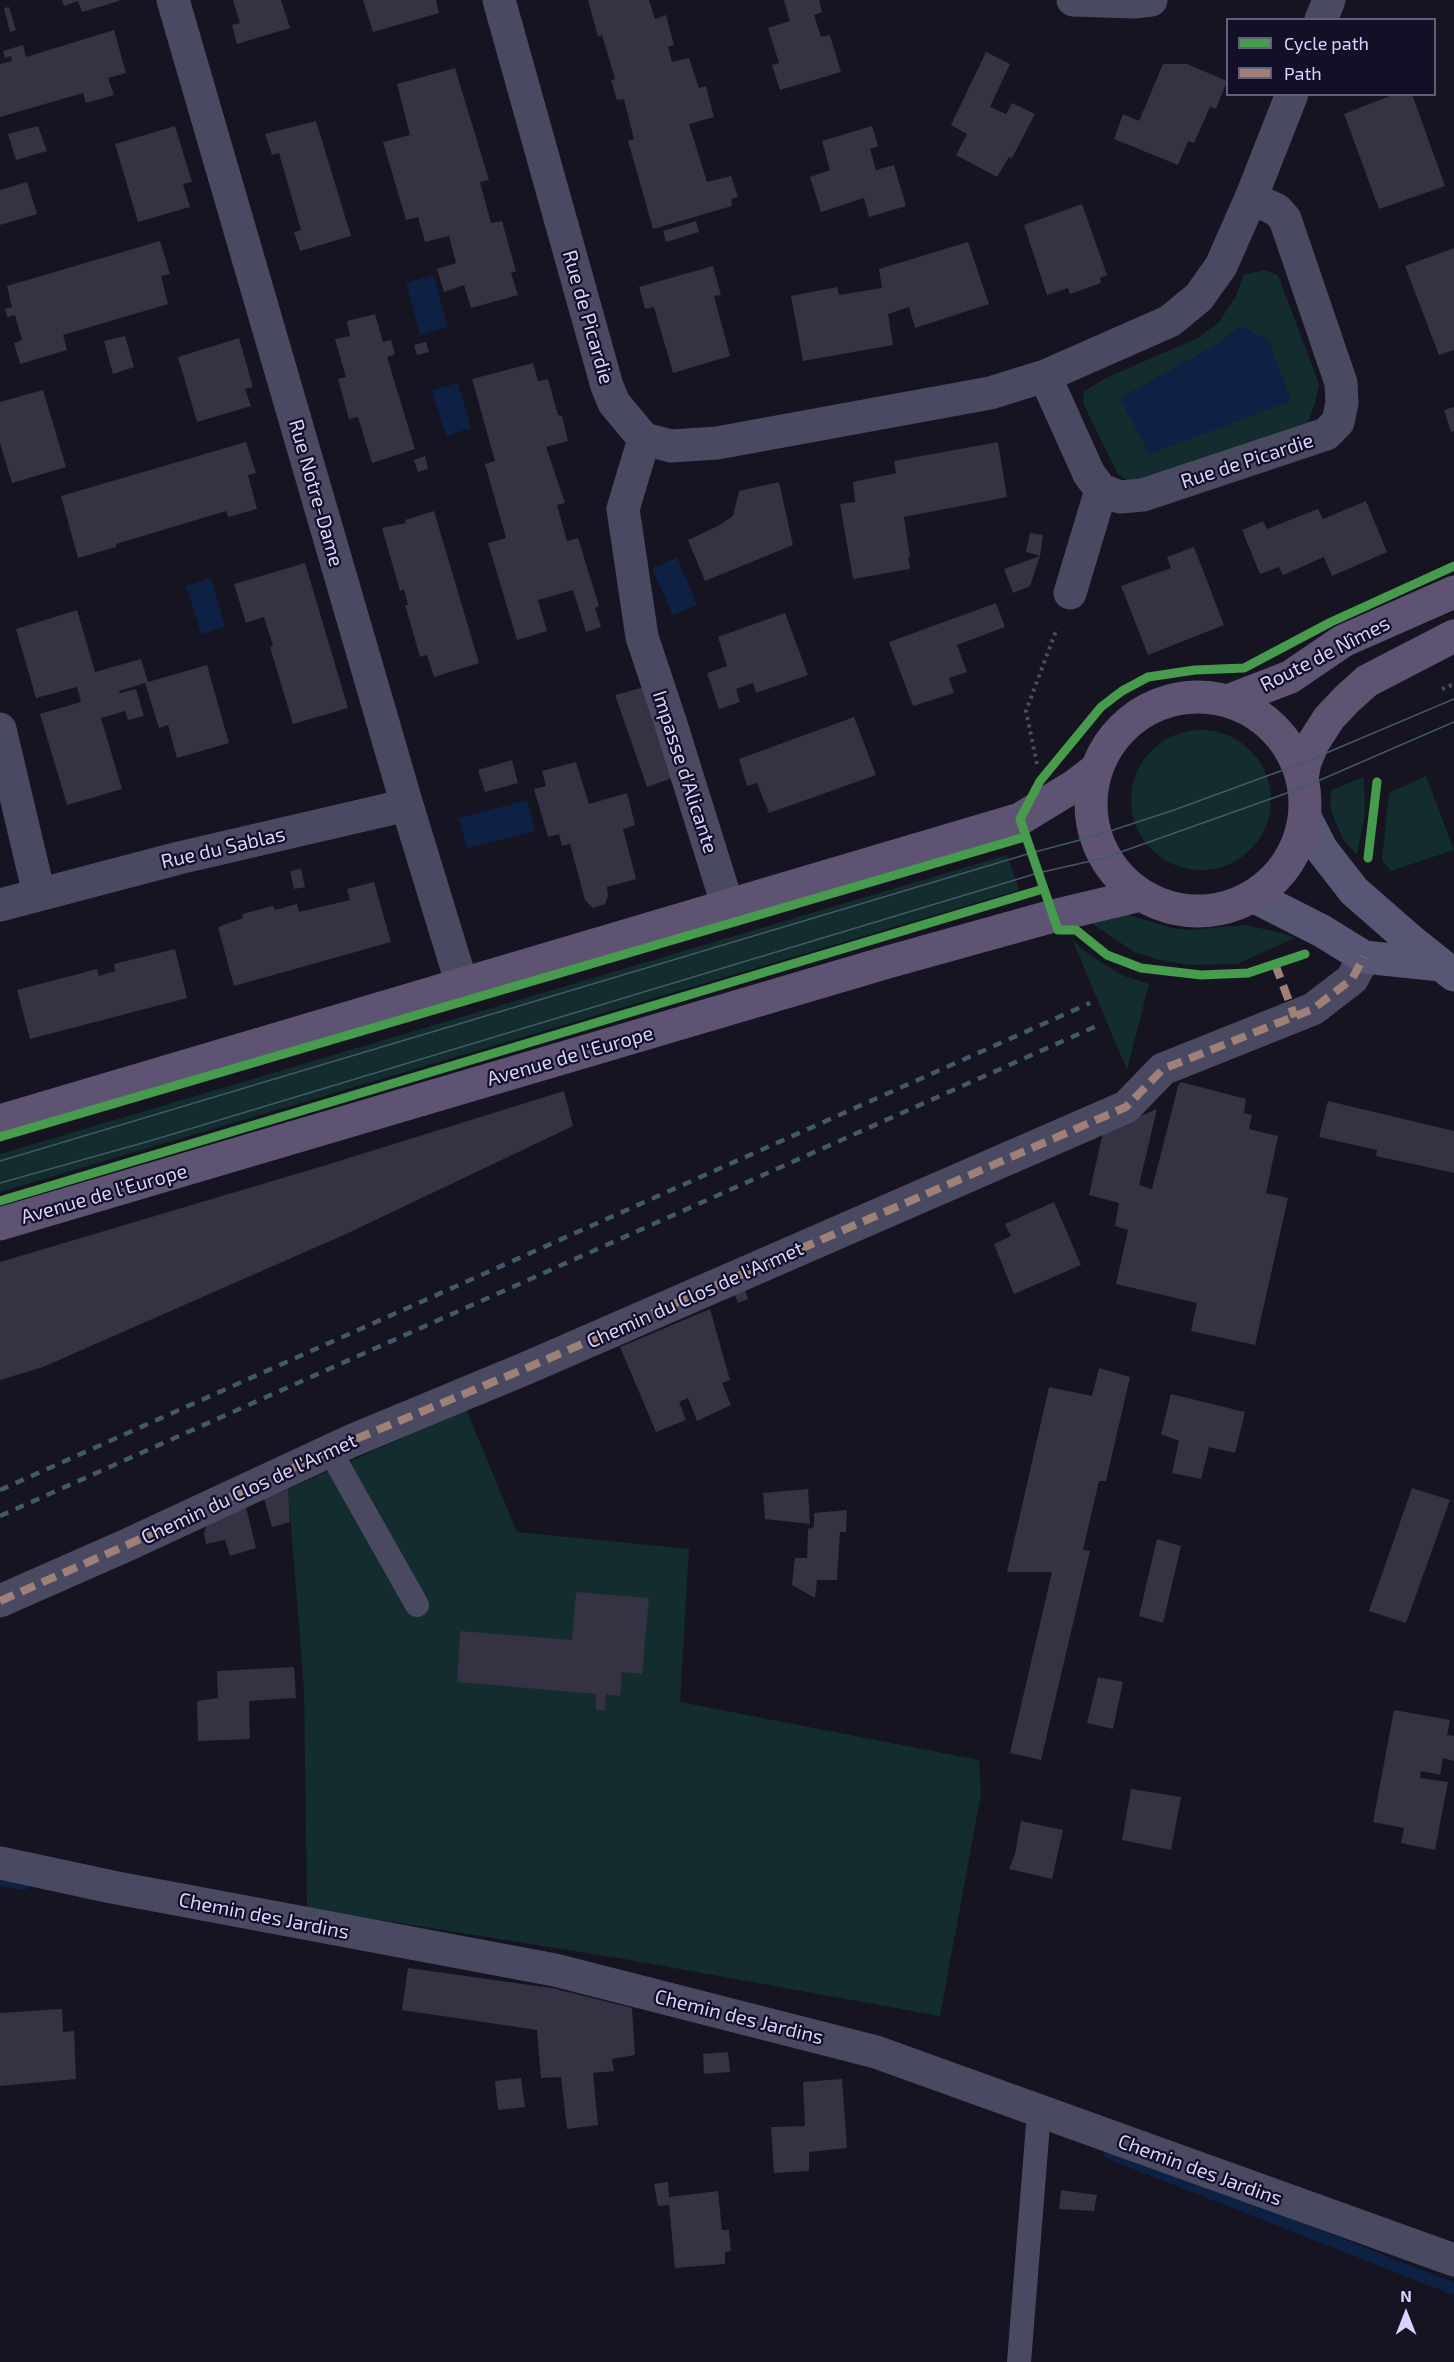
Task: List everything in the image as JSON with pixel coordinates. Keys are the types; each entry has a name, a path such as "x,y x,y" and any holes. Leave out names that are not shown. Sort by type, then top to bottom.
{"main road":[{"name":"Route de Nîmes","path":"1228,701 1290,677 1343,641 1454,592"},
{"path":"1302,778 1305,762 1313,743 1329,718 1347,699 1367,681 1394,665 1454,636"},
{"path":"1195,697 1228,701 1246,708 1277,731 1289,747 1302,778 1306,802 1299,841 1288,863 1273,881 1253,896 1226,908 1197,911 1168,907 1141,895 1120,879 1104,858 1095,836 1090,803 1095,770 1111,740 1134,718 1163,702 1195,697"},
{"path":"0,1121 1020,819 1074,786 1095,770"},
{"path":"1305,817 1322,850 1354,891 1450,967"},
{"name":"Avenue de l'Europe","path":"0,1224 888,962 1141,895"},
{"path":"1253,896 1322,931 1364,957 1450,967"}],"street":[{"name":"Rue Notre-Dame","path":"173,0 407,805 462,985"},
{"name":"Rue de Picardie","path":"499,0 607,386 614,403 644,439"},
{"path":"1073,0 1134,2 1151,0"},
{"path":"1322,18 1329,0"},
{"path":"644,439 671,446 717,443 990,393 1045,376 1170,321 1199,297 1221,266 1291,96"},
{"name":"Rue de Picardie","path":"1101,490 1120,497 1143,495 1326,434 1338,422 1342,403 1341,383 1285,219 1277,210 1251,198"},
{"path":"1045,376 1089,474 1101,490 1070,593"},
{"name":"Impasse d'Alicante","path":"644,439 623,509 642,637 728,907"},
{"path":"0,729 39,894"},
{"name":"Rue du Sablas","path":"0,904 179,858 407,805"},
{"name":"Chemin du Clos de l'Armet","path":"0,1601 128,1545 330,1451 529,1367 1126,1107 1163,1069 1313,1009 1352,979 1364,957"},
{"name":"Chemin des Jardins","path":"0,1863 112,1887 555,1970 876,2052 1454,2260"}],"lane":[{"path":"330,1451 417,1605"},
{"path":"1019,2362 1039,2112"}],"path":[{"path":"1020,819 1040,781 1026,711 1070,593"}],"green space":[{"path":"1264,270 1278,275 1319,384 1308,422 1153,479 1129,482 1117,473 1083,403 1084,391 1110,376 1198,338 1219,322 1235,298 1244,275"},
{"path":"1201,730 1228,735 1251,750 1266,773 1271,800 1266,827 1251,850 1228,865 1201,870 1174,865 1151,850 1136,827 1131,800 1136,773 1151,750 1174,735"},
{"path":"1426,776 1454,850 1391,871 1382,860 1389,793"},
{"path":"1364,777 1365,813 1357,855 1344,841 1335,821 1330,806 1331,790"},
{"path":"1007,855 1019,890 0,1192 0,1154"},
{"path":"1129,915 1172,928 1188,930 1245,925 1283,933 1295,938 1237,964 1189,965 1159,960 1134,952 1084,918"},
{"path":"1072,939 1087,953 1124,976 1149,984 1127,1070"},
{"path":"466,1409 517,1532 689,1549 680,1702 979,1760 981,1794 940,2016 630,1960 307,1908 304,1689 288,1489"}],"water":[{"path":"433,275 448,327 420,335 406,283"},
{"path":"1241,326 1269,341 1291,401 1149,454 1120,398 1216,345"},
{"path":"458,383 471,428 446,436 432,390"},
{"path":"677,557 697,605 673,615 652,569"},
{"path":"211,578 225,627 201,634 186,586"},
{"path":"527,800 535,831 467,848 459,818"}],"building":[{"path":"62,0 119,1 82,12 78,1 64,6"},
{"path":"233,0 281,0 290,28 237,44 232,25 240,23"},
{"path":"363,0 436,0 439,13 373,32"},
{"path":"588,0 649,0 655,19 666,15 674,45 668,47 672,62 689,58 699,88 706,86 714,117 689,124 707,182 731,176 738,197 731,199 732,206 653,229 628,141 634,139 624,99 617,100 611,80 615,79 602,35 598,37"},
{"path":"784,0 819,0 822,12 814,15 821,37 830,35 841,72 780,90 772,65 779,63 768,28 790,21"},
{"path":"9,7 16,30 10,32 4,8"},
{"path":"114,30 126,73 108,78 114,95 86,103 83,93 0,117 0,64 12,61 11,56 5,58 3,51 23,45 26,57"},
{"path":"986,52 1010,64 990,107 1006,114 1012,103 1035,114 1012,158 1009,157 997,177 956,155 967,134 951,125"},
{"path":"1163,64 1187,64 1226,81 1216,109 1210,107 1194,143 1188,141 1178,165 1114,139 1123,114 1139,121"},
{"path":"455,68 489,180 480,182 491,223 502,221 516,271 511,273 518,295 471,308 464,285 444,292 437,269 456,263 449,236 425,242 418,217 406,220 383,142 410,135 397,84"},
{"path":"1390,96 1413,96 1445,186 1379,209 1344,114"},
{"path":"316,121 351,236 300,251 294,232 301,230 279,153 272,155 265,134"},
{"path":"38,126 47,151 16,160 8,134"},
{"path":"175,126 192,182 183,184 190,207 138,222 115,144"},
{"path":"872,126 878,146 870,149 876,170 894,165 906,206 869,217 864,198 821,212 810,177 830,170 822,141"},
{"path":"27,182 37,214 0,225 0,190"},
{"path":"1082,204 1107,275 1100,278 1101,283 1070,294 1068,288 1047,295 1024,225"},
{"path":"696,221 699,232 666,242 663,231"},
{"path":"160,241 170,274 161,276 168,304 63,335 67,350 20,364 14,343 22,340 15,315 7,317 5,309 12,307 7,286"},
{"path":"968,242 989,304 915,328 909,307 888,314 893,345 803,361 791,296 837,287 839,295 882,288 879,269"},
{"path":"1454,248 1454,350 1439,355 1405,266"},
{"path":"713,266 721,295 714,296 730,356 673,373 654,307 645,309 639,287"},
{"path":"375,314 383,342 391,340 395,354 387,357 415,449 372,463 358,417 349,419 338,379 346,377 335,339 350,336 347,321"},
{"path":"125,336 134,367 113,374 104,341"},
{"path":"239,338 253,387 245,389 251,406 197,422 178,357"},
{"path":"426,342 429,352 417,355 414,345"},
{"path":"533,363 538,381 548,379 558,415 562,416 568,441 546,447 565,503 557,505 567,541 578,538 599,606 595,608 601,627 586,632 573,590 538,600 547,631 517,640 488,543 506,538 485,464 495,461 472,379"},
{"path":"43,390 66,467 12,483 0,443 0,402"},
{"path":"1454,407 1454,431 1451,432 1444,410"},
{"path":"246,442 256,473 248,475 257,509 228,517 226,511 116,544 116,547 78,558 61,496"},
{"path":"998,442 1007,497 904,517 910,569 853,579 840,504 855,502 853,482 896,473 894,461"},
{"path":"425,456 428,469 418,472 414,460"},
{"path":"779,482 793,545 705,581 688,540 733,516 739,491"},
{"path":"1366,501 1387,552 1332,576 1324,557 1283,575 1279,567 1260,574 1242,530 1263,521 1267,529 1318,509 1323,519"},
{"path":"434,511 479,663 434,677 427,655 420,657 405,605 408,605 404,589 400,591 382,528 406,523 405,520"},
{"path":"1030,533 1043,535 1040,556 1026,552"},
{"path":"1194,547 1224,625 1148,655 1121,586 1171,568 1167,557"},
{"path":"1040,556 1030,586 1013,593 1004,569"},
{"path":"305,563 348,708 293,724 270,647 273,646 264,617 246,623 234,584"},
{"path":"996,603 1005,627 957,645 967,672 949,678 954,693 913,706 889,642"},
{"path":"77,610 95,672 141,659 148,682 207,665 229,743 177,758 168,725 159,728 145,683 119,691 120,693 136,689 144,716 128,720 125,711 101,718 122,789 67,805 40,714 81,702 77,687 36,698 16,629"},
{"path":"785,613 808,675 756,693 753,683 736,689 740,702 719,709 707,673 727,666 718,637"},
{"path":"645,687 675,777 647,787 615,695"},
{"path":"854,717 876,775 769,813 757,783 747,786 739,759"},
{"path":"512,760 518,783 485,792 478,770"},
{"path":"576,762 589,804 627,793 635,825 623,829 636,879 607,887 608,896 605,904 593,908 585,900 570,844 562,846 559,834 548,837 534,789 546,786 542,771"},
{"path":"301,869 305,887 294,889 290,871"},
{"path":"374,882 391,942 234,986 218,927 243,918 242,914 273,906 275,910 297,904 299,912 350,900 347,889"},
{"path":"175,949 187,998 30,1039 17,990 97,969 99,976 115,971 114,964"},
{"path":"1181,1082 1246,1099 1244,1113 1252,1115 1249,1129 1278,1136 1266,1193 1288,1198 1255,1345 1191,1331 1197,1303 1116,1284 1128,1230 1115,1226 1119,1203 1089,1195 1103,1132 1157,1109 1139,1185 1152,1189 1178,1086"},
{"path":"564,1091 573,1126 346,1234 43,1367 0,1380 0,1262 323,1166"},
{"path":"1328,1101 1454,1131 1454,1173 1376,1156 1377,1150 1319,1137"},
{"path":"1054,1202 1081,1265 1014,1294 994,1244 1011,1236 1005,1224"},
{"path":"745,1289 748,1299 738,1303 734,1293"},
{"path":"710,1309 730,1380 722,1383 731,1405 697,1421 688,1398 679,1402 686,1420 656,1432 620,1347"},
{"path":"1099,1368 1130,1377 1106,1481 1099,1481 1083,1550 1090,1551 1041,1760 1010,1753 1052,1572 1007,1572 1049,1387 1092,1396"},
{"path":"1171,1394 1245,1412 1235,1453 1209,1447 1201,1479 1172,1473 1179,1441 1161,1434"},
{"path":"1412,1488 1450,1500 1406,1623 1369,1611"},
{"path":"288,1489 290,1522 272,1527 264,1498"},
{"path":"808,1489 810,1524 765,1519 763,1493"},
{"path":"246,1507 256,1548 230,1556 225,1540 206,1544 204,1534 207,1523"},
{"path":"847,1510 846,1532 840,1532 837,1580 817,1580 815,1598 792,1585 795,1558 807,1558 808,1529 814,1527 814,1513"},
{"path":"1157,1539 1181,1546 1163,1623 1139,1616"},
{"path":"576,1592 649,1598 642,1674 622,1672 620,1696 606,1694 605,1710 596,1710 596,1694 457,1682 460,1631 572,1640"},
{"path":"294,1667 296,1698 249,1701 250,1739 198,1741 197,1701 218,1698 217,1671"},
{"path":"1098,1677 1123,1682 1113,1729 1087,1723"},
{"path":"1394,1710 1450,1720 1447,1735 1454,1736 1454,1761 1443,1758 1440,1775 1421,1771 1420,1778 1448,1782 1435,1850 1401,1843 1404,1828 1373,1822"},
{"path":"1131,1789 1181,1797 1171,1850 1122,1840"},
{"path":"1021,1821 1063,1830 1052,1879 1009,1869 1015,1854"},
{"path":"408,1968 552,1988 632,2008 635,2055 612,2059 614,2071 593,2073 598,2125 567,2129 561,2077 541,2078 537,2030 402,2010"},
{"path":"62,2009 63,2032 74,2031 76,2079 0,2086 0,2013"},
{"path":"728,2052 730,2072 704,2074 703,2054"},
{"path":"521,2078 525,2107 498,2110 495,2081"},
{"path":"842,2079 847,2148 809,2152 809,2171 774,2173 771,2127 805,2126 803,2082"},
{"path":"668,2182 669,2197 718,2191 722,2230 729,2230 731,2251 725,2252 725,2264 675,2268 669,2205 658,2206 654,2184"},
{"path":"1061,2190 1097,2195 1094,2211 1059,2209"}],"waterway":[{"path":"0,1880 23,1884"},
{"path":"1109,2153 1454,2289"}],"tram line":[{"path":"0,1161 1031,853 1095,836 1305,762 1454,699"},
{"path":"0,1183 153,1140 1038,873 1104,858 1304,787 1454,722"}],"railway":[{"path":"0,1490 1090,1003"},
{"path":"0,1516 1101,1024"}],"marked path":[{"path":"0,1601 351,1441 529,1367 1126,1107 1163,1069 1313,1009 1352,979 1364,957"},
{"path":"1275,964 1295,1017"}],"cycle path":[{"path":"1305,954 1248,973 1201,975 1141,968 1107,955 1076,930 1058,930 1020,819 1040,781 1101,707 1122,691 1148,677 1195,670 1244,668 1331,622 1454,566"},
{"path":"1368,858 1377,782"},
{"path":"0,1137 1025,837"},
{"path":"0,1201 1043,889"}]}
